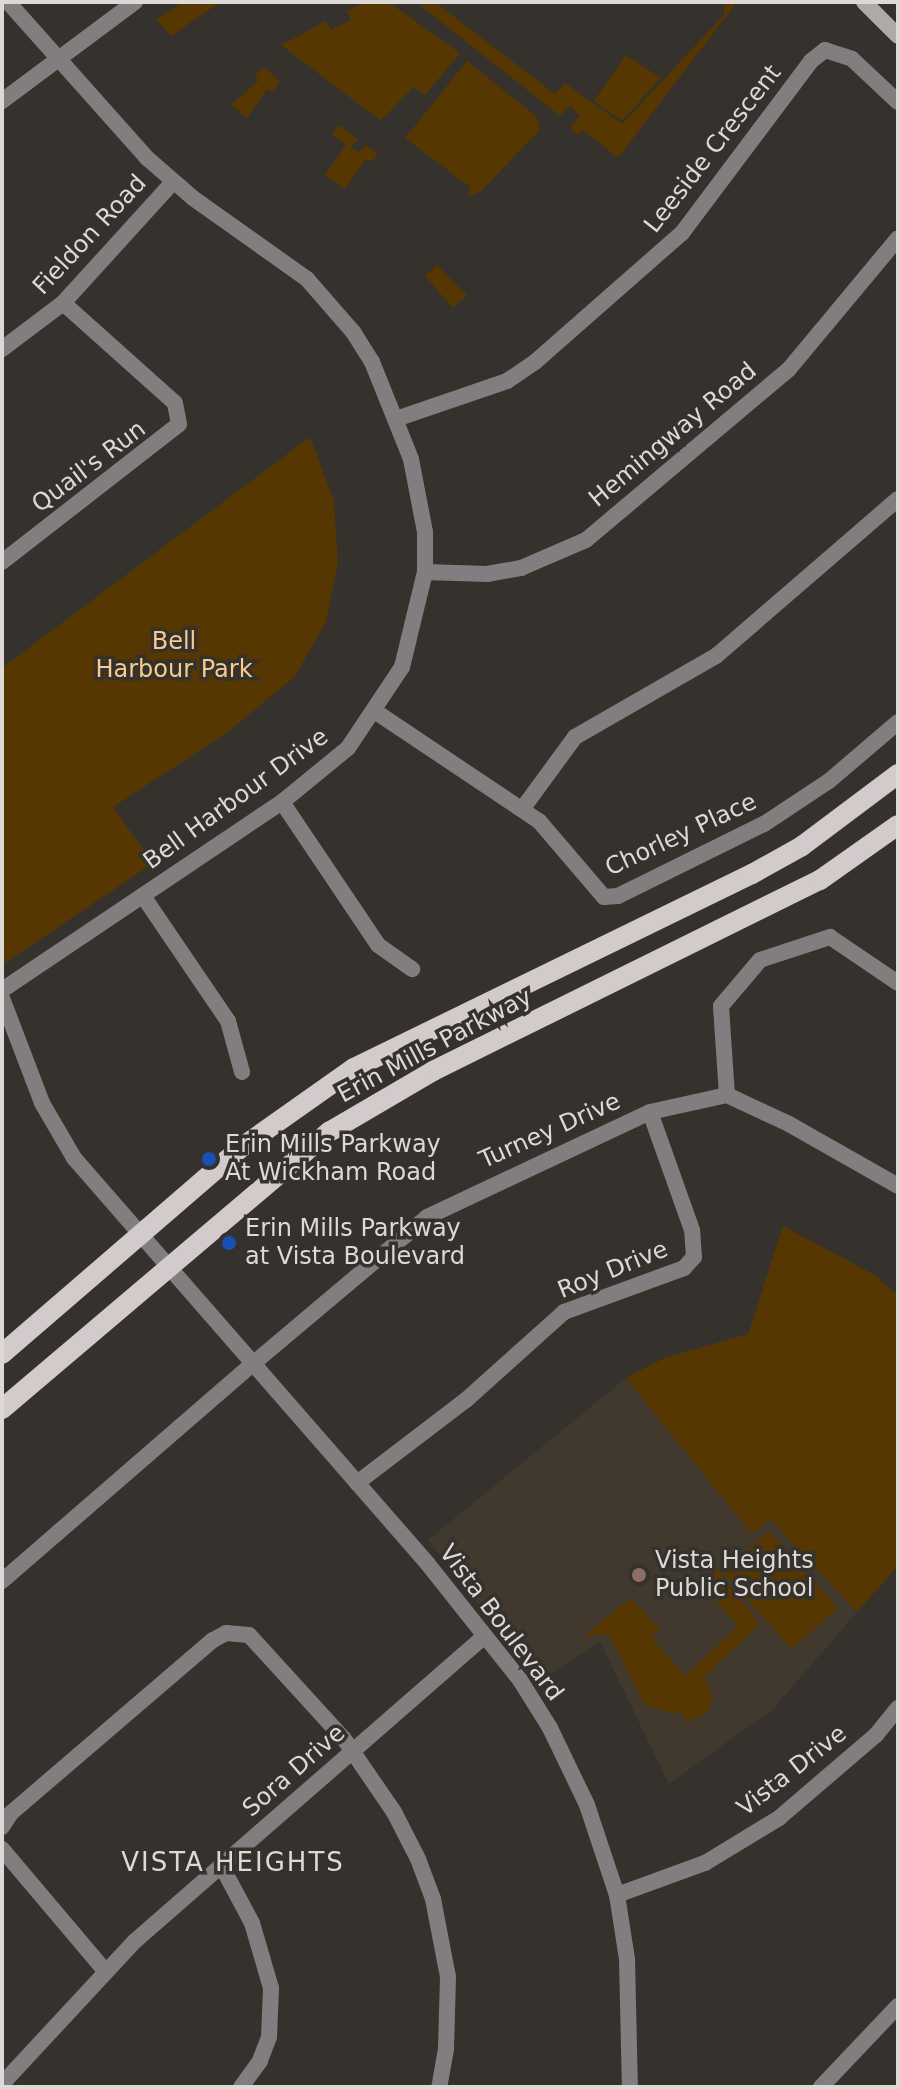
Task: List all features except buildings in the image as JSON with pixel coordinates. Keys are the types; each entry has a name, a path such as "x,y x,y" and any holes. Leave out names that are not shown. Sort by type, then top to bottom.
{"main road":[{"path":"864,2 898,36"},
{"name":"Erin Mills Parkway","path":"2,1354 242,1147 354,1068 752,874 802,846 898,774"},
{"name":"Erin Mills Parkway","path":"2,1409 168,1265 329,1132 433,1071 820,880 898,825"}],"street":[{"name":"Bell Harbour Drive","path":"2,990 282,802 329,766 376,712 413,639 425,572 420,496 396,419 372,362 331,303 307,279 173,182 57,60 8,2"},
{"path":"2,101 135,2"},
{"name":"Leeside Crescent","path":"396,419 507,381 559,342 682,233 811,61 825,50 852,59 898,102"},
{"name":"Fieldon Road","path":"2,349 63,303 173,182"},
{"name":"Hemingway Road","path":"425,572 487,574 521,568 586,540 789,369 898,238"},
{"name":"Quail's Run","path":"2,562 179,424 175,403 63,303"},
{"path":"523,808 575,737 716,656 898,499"},
{"name":"Chorley Place","path":"376,712 523,808 553,833 592,888 604,897 618,896 764,824 829,781 898,722"},
{"path":"282,802 378,945 412,969"},
{"path":"143,896 228,1021 242,1072"},
{"path":"898,983 830,937 760,960 721,1006 727,1095 898,1186"},
{"name":"Vista Boulevard","path":"2,998 56,1132 255,1362 520,1680 569,1766 617,1895 630,2002 630,2087"},
{"name":"Turney Drive","path":"2,1581 427,1217 650,1112 727,1095"},
{"name":"Roy Drive","path":"357,1483 466,1400 564,1312 684,1268 694,1257 692,1230 650,1112"},
{"path":"2,1827 11,1813 226,1633 257,1640 353,1752 394,1812 433,1899 448,1977 446,2049 439,2087"},
{"name":"Sora Drive","path":"2,2084 105,1971 221,1865 485,1636"},
{"name":"Vista Drive","path":"617,1895 705,1863 779,1818 876,1735 898,1708"},
{"path":"2,1849 105,1971"},
{"path":"221,1865 252,1923 271,1988 269,2037 260,2061 241,2087"},
{"path":"821,2087 898,2006"}],"shaded area":[{"name":"Vista Heights Public School","path":"626,1378 752,1534 770,1519 857,1612 773,1709 669,1784 600,1642 539,1681 428,1540"}],"green space":[{"path":"183,2 219,3 171,36 156,20"},
{"path":"366,2 390,3 460,53 425,95 413,87 381,121 281,45 326,21 331,30 351,20 347,11"},
{"path":"416,2 435,2 555,94 565,83 622,124 724,15 724,2 737,2 618,158 583,130 577,135 570,127 580,117 570,106 560,116"},
{"path":"626,55 661,78 622,121 594,101"},
{"path":"467,61 537,117 540,130 480,192 469,196 470,187 405,138"},
{"path":"264,67 280,81 272,92 267,89 247,118 231,105 258,81 254,76"},
{"path":"338,125 358,139 351,147 359,153 366,145 378,154 372,162 366,159 345,189 325,175 346,145 332,135"},
{"path":"437,265 467,295 453,308 425,276"},
{"name":"Bell Harbour Park","path":"310,437 334,501 338,563 326,622 295,676 228,732 113,807 153,863 2,965 2,668"},
{"path":"783,1226 875,1275 898,1296 898,1566 857,1612 770,1519 752,1534 626,1378 664,1358 748,1334"},
{"path":"769,1531 838,1608 792,1649 723,1572"},
{"path":"717,1569 760,1624 705,1676 713,1700 708,1712 687,1722 680,1711 683,1698 678,1714 646,1706 608,1634 588,1636 588,1632 631,1598 660,1629 651,1637 685,1676 738,1626 701,1582"}],"place":[{"name":"Erin Mills Parkway At Wickham Road","path":"209,1159"},
{"name":"Erin Mills Parkway at Vista Boulevard","path":"229,1243"},
{"name":"Vista Heights Public School","path":"639,1575"}],"district":[{"name":"VISTA HEIGHTS","path":"233,1863"}]}
